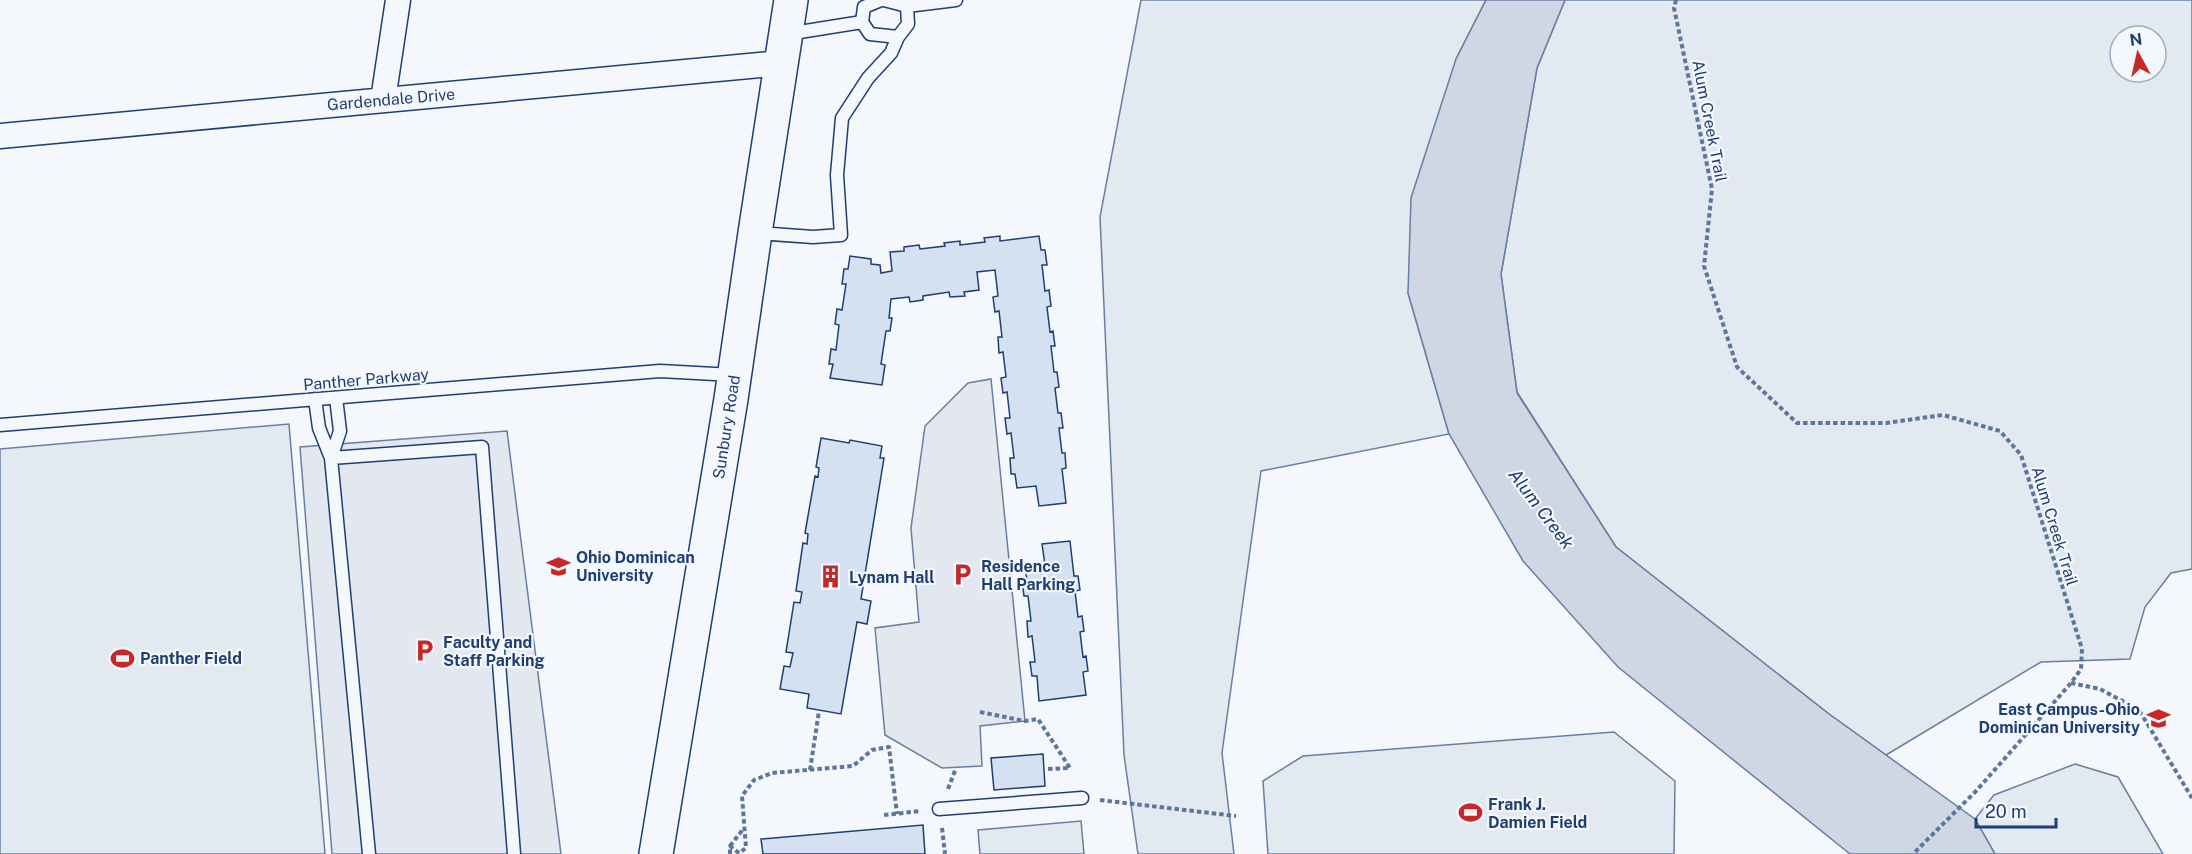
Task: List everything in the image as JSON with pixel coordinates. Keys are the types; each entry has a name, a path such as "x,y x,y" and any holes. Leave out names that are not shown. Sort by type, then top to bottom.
{"main road":[{"name":"Sunbury Road","path":"656,854 734,375 791,0"}],"street":[{"path":"383,100 398,0"},
{"name":"Gardendale Drive","path":"0,136 383,100 784,49"}],"lane":[{"path":"898,37 870,34 862,22 864,7 883,0 907,6 922,2 956,0"},
{"path":"754,233 813,237 841,235 837,175 842,118 868,78 891,53 898,37 908,24 907,6"},
{"path":"784,49 862,22"},
{"name":"Panther Parkway","path":"0,425 660,371 734,375"},
{"path":"332,458 340,431 336,398"},
{"path":"315,399 319,428 332,458 369,854"},
{"path":"332,458 482,447 514,854"},
{"path":"939,809 1082,798"}],"path":[{"name":"Alum Creek Trail","path":"1676,0 1674,8 1712,189 1704,266 1737,367 1797,423 1886,423 1943,415 2000,431 2020,454 2082,649 2081,669 2071,683 1977,790 1913,854"},
{"path":"2071,683 2100,689 2139,710 2192,798"},
{"path":"810,770 819,711"},
{"path":"980,712 1025,721 1038,719 1070,768 1048,769"},
{"path":"730,846 738,853 746,848 742,796 754,780 772,773 853,766 872,750 889,747 897,813"},
{"path":"1082,798 1236,816"},
{"path":"884,815 939,809 945,854"},
{"path":"730,854 730,846 744,828"}],"shaded area":[{"path":"1141,0 1486,0 1456,59 1408,293 1449,434 1261,471 1222,753 1234,854 1138,854 1124,755 1100,217"},
{"path":"1565,0 2192,0 2192,569 2171,573 2145,607 2130,659 2041,662 1886,755 1829,714 1616,547 1517,392 1501,274 1537,68"},
{"name":"Residence Hall Parking","path":"991,379 1025,721 980,726 982,766 942,768 885,735 875,628 919,622 911,528 925,426 968,383"},
{"name":"Panther Field","path":"289,424 325,854 0,854 0,449"},
{"name":"Faculty and Staff Parking","path":"507,431 561,854 332,854 300,447"},
{"name":"Frank J. Damien Field","path":"1614,732 1675,781 1674,854 1268,854 1263,781 1303,756"},
{"path":"2075,764 2118,777 2163,854 1995,854 1975,819 1994,795"},
{"path":"1081,821 1084,854 980,854 978,830"}],"water":[{"name":"Alum Creek","path":"1486,0 1565,0 1537,68 1501,274 1517,393 1616,547 1829,714 1975,819 1995,854 1850,854 1618,667 1523,561 1449,434 1408,293 1411,198 1456,59"}],"building":[{"path":"1000,236 1000,241 1039,236 1041,250 1045,250 1047,265 1042,265 1045,291 1049,290 1051,306 1047,307 1050,332 1053,331 1055,346 1051,346 1054,372 1057,372 1059,387 1055,388 1058,413 1061,413 1063,428 1059,428 1062,453 1065,453 1066,468 1062,469 1066,503 1039,506 1036,486 1017,488 1015,474 1011,474 1010,458 1014,458 1011,433 1007,434 1005,418 1010,418 1007,392 1003,393 1001,378 1006,377 1003,352 999,353 998,337 1002,337 999,311 995,312 993,297 998,296 995,270 977,272 979,290 964,292 965,296 950,297 949,292 923,296 923,300 910,302 909,297 891,299 890,331 886,331 881,364 885,365 882,385 830,378 833,364 829,364 831,349 836,350 839,325 835,324 837,309 842,310 846,284 842,284 844,269 848,269 850,256 871,259 871,264 880,265 881,273 892,271 890,252 904,251 904,247 919,245 920,249 945,246 944,243 960,241 960,245 985,242 984,238"},
{"name":"Lynam Hall","path":"821,438 882,446 880,458 884,458 861,599 871,601 867,624 857,622 841,714 807,708 809,694 780,689 784,666 790,667 793,653 786,652 794,602 800,603 802,592 796,591 803,543 807,544 808,534 805,533 815,476 818,477 819,468 816,467"},
{"path":"1070,541 1074,576 1078,576 1080,590 1075,591 1078,617 1082,616 1084,631 1080,632 1083,657 1086,656 1088,671 1083,672 1086,695 1039,701 1037,676 1032,676 1030,662 1035,662 1032,636 1028,637 1027,621 1031,621 1028,596 1024,596 1022,581 1027,581 1025,567 1045,565 1042,544"},
{"path":"1043,754 1045,786 994,790 991,758"},
{"path":"923,825 925,854 763,854 761,839"}],"place":[{"name":"Ohio Dominican University","path":"558,566"},
{"name":"Residence Hall Parking","path":"963,575"},
{"name":"Lynam Hall","path":"831,577"},
{"name":"Faculty and Staff Parking","path":"425,651"},
{"name":"Panther Field","path":"122,658"},
{"name":"East Campus-Ohio Dominican University","path":"2158,718"},
{"name":"Frank J. Damien Field","path":"1470,813"}]}
